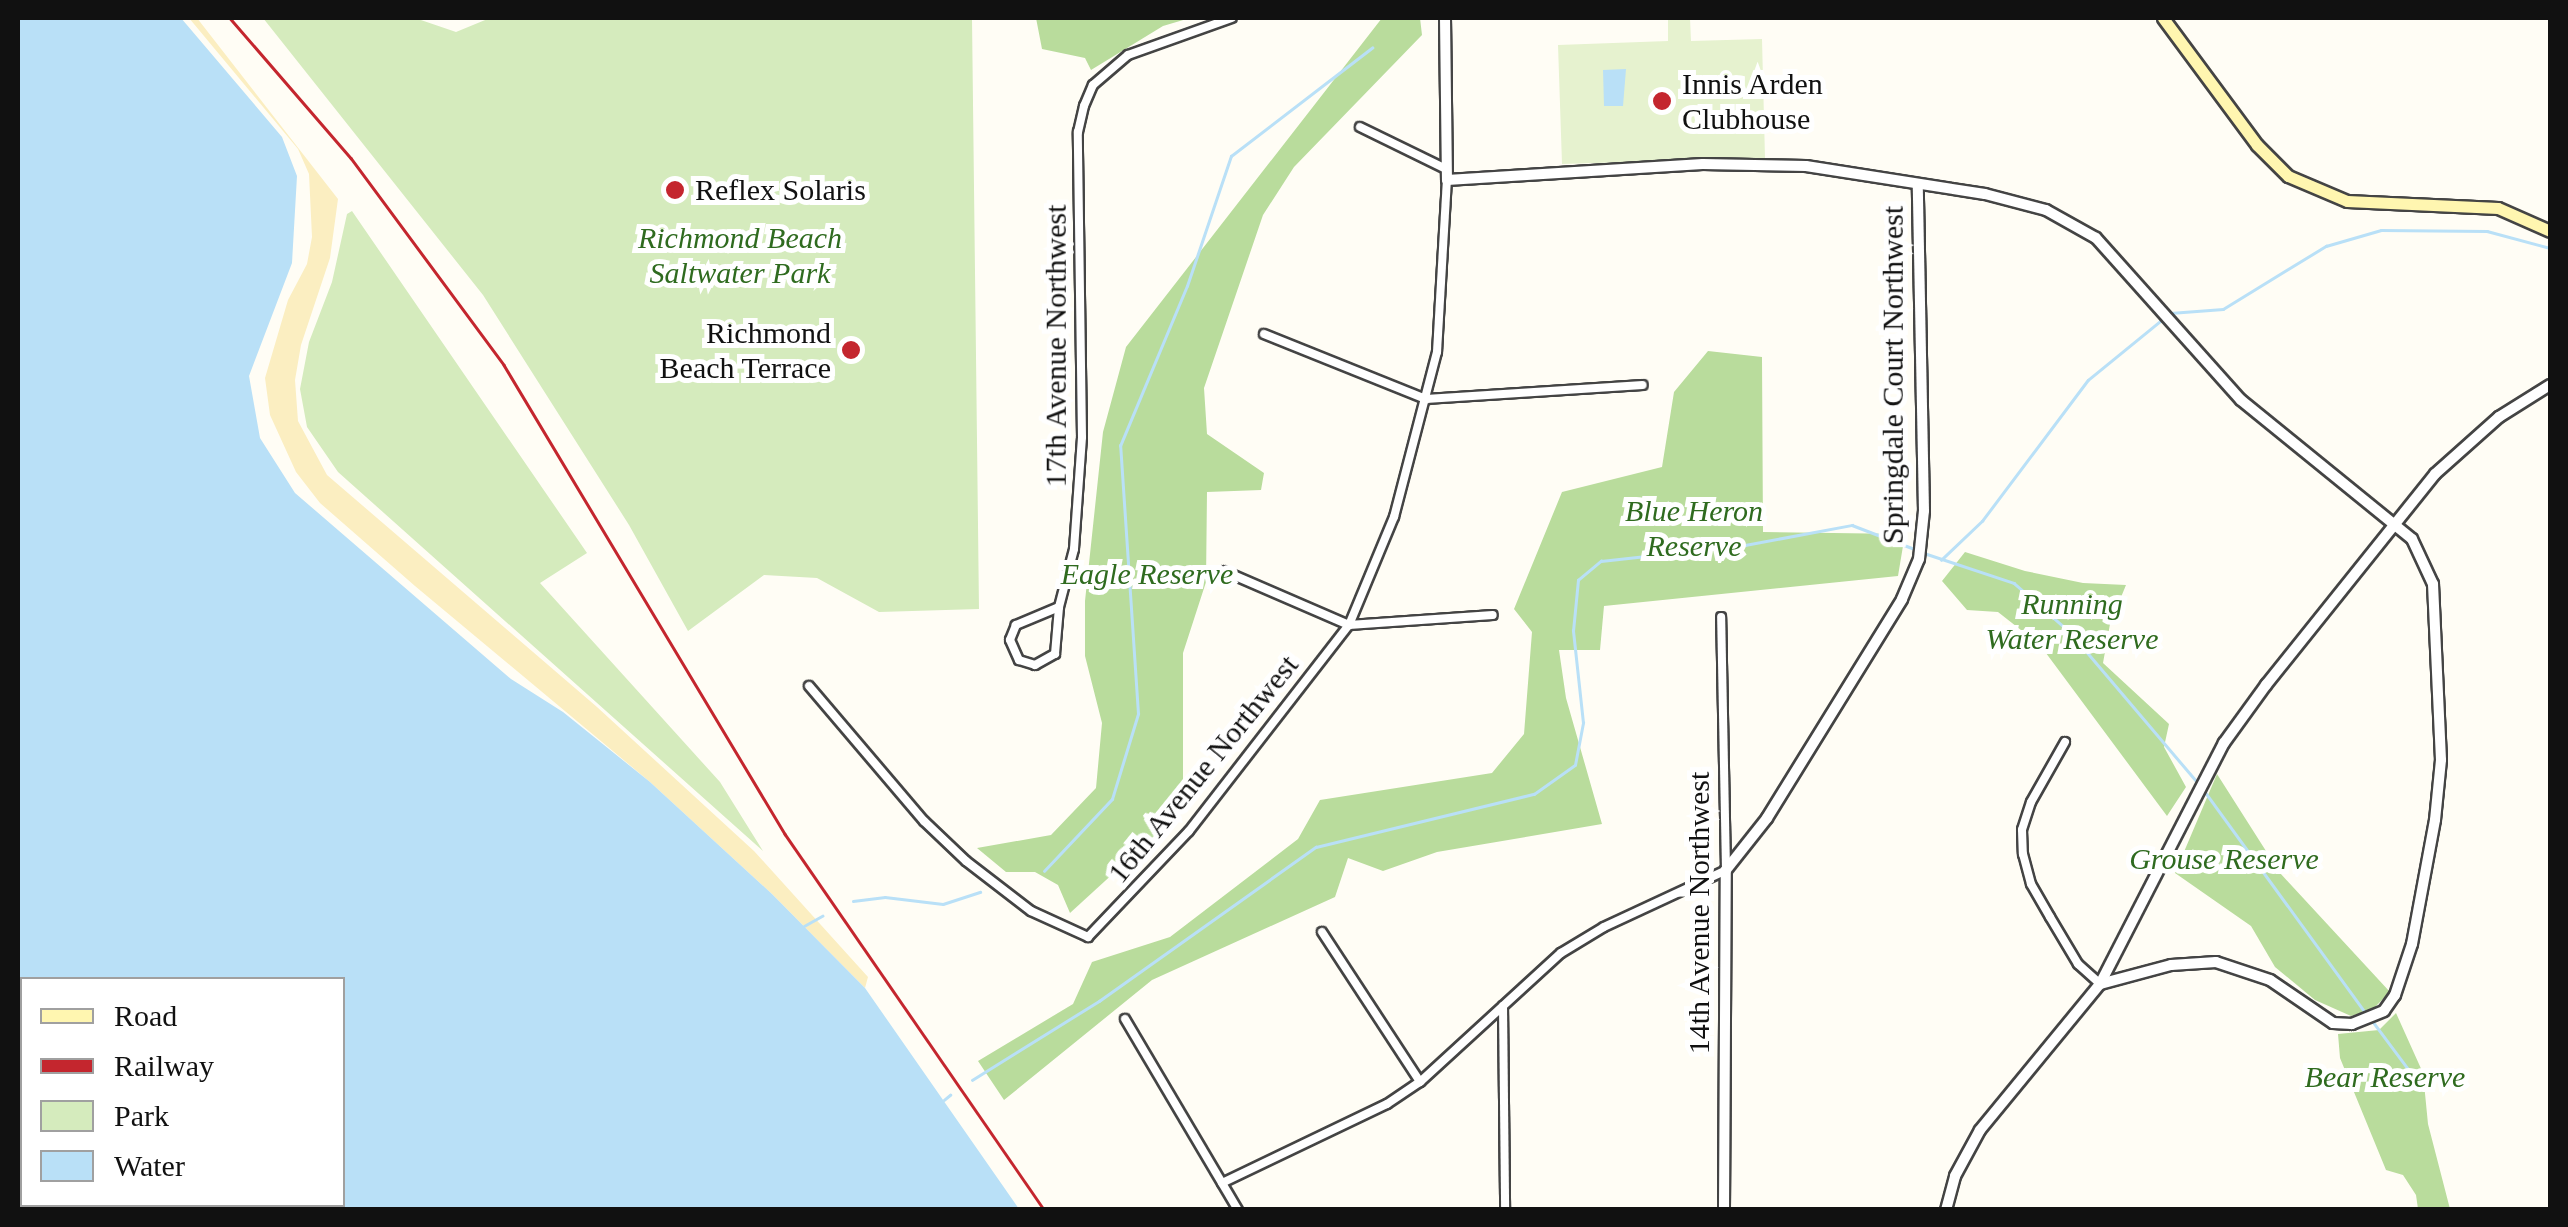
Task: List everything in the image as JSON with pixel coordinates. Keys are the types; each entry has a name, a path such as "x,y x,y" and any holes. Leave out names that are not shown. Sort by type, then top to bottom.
{"main road":[{"path":"2163,18 2257,144 2288,176 2347,201 2498,208 2550,231"}],"street":[{"name":"17th Avenue Northwest","path":"1059,607 1016,625 1010,640 1019,660 1035,665 1055,654 1059,607 1076,530 1082,437 1078,132 1093,85 1128,55 1232,18"},
{"path":"1445,18 1446,174"},
{"path":"1360,127 1446,174 1806,166 2030,206 2073,222 2096,238 2241,400 2412,539 2433,584 2441,734 2435,820 2412,944 2395,995 2384,1011 2371,1020 2333,1024 2270,980 2216,962 2171,965 2100,984"},
{"name":"16th Avenue Northwest","path":"809,686 924,821 966,861 1032,911 1088,937 1189,832 1349,626 1394,517 1426,399 1443,293 1446,174"},
{"name":"Springdale Court Northwest","path":"1726,870 1767,818 1902,599 1919,559 1924,511 1918,184"},
{"path":"1264,334 1426,399 1643,385"},
{"path":"1946,1210 1955,1176 1980,1130 2100,984 2224,743 2393,524 2466,444 2550,385"},
{"path":"1224,571 1349,626 1493,615"},
{"name":"14th Avenue Northwest","path":"1721,617 1726,870 1724,1210"},
{"path":"2065,742 2031,802 2022,830 2023,854 2031,884 2050,917 2078,964 2100,984"},
{"path":"1222,1183 1387,1104 1420,1082 1576,945 1726,870"},
{"path":"1322,932 1420,1082"},
{"path":"1504,1006 1505,1210"},
{"path":"1125,1020 1238,1210"}],"green space":[{"name":"Richmond Beach Saltwater Park","path":"263,18 415,18 456,32 490,18 972,18 979,609 879,612 817,578 764,575 688,631 629,525 483,295"},
{"path":"1036,18 1190,18 1163,26 1091,70 1085,58 1042,49"},
{"name":"Eagle Reserve","path":"1382,18 1420,18 1422,35 1294,167 1263,215 1204,388 1207,434 1264,473 1261,490 1207,492 1206,582 1183,653 1183,783 1175,817 1070,913 1058,885 1035,872 1006,872 977,848 1051,835 1096,788 1102,723 1085,656 1085,601 1103,432 1126,347"},
{"name":"Innis Arden Clubhouse","path":"1668,18 1690,18 1691,41 1762,39 1765,158 1562,164 1558,45 1668,41"},
{"path":"352,211 587,553 540,583 720,782 763,851 338,472 307,427 300,389 309,342 332,282 347,214"},
{"name":"Blue Heron Reserve","path":"1708,351 1762,357 1763,532 1905,534 1898,576 1604,606 1600,650 1559,650 1566,698 1602,824 1437,852 1383,871 1348,858 1335,897 1152,980 1004,1100 978,1061 1073,1004 1092,962 1170,937 1298,839 1320,800 1492,773 1524,734 1532,632 1514,609 1562,492 1662,467 1674,392"},
{"name":"Running Water Reserve","path":"1965,552 2025,571 2083,583 2126,585 2110,624 2103,663 2169,724 2164,747 2186,787 2167,816 2040,645 1998,612 1967,610 1942,581"},
{"name":"Grouse Reserve","path":"2217,774 2280,873 2390,992 2373,1009 2351,1016 2315,1000 2275,967 2251,926 2175,873"},
{"name":"Bear Reserve","path":"2396,1013 2423,1073 2428,1124 2450,1209 2418,1209 2416,1195 2403,1175 2386,1170 2340,1058 2338,1034 2379,1030"}],"sand":[{"path":"189,18 197,18 338,199 330,258 301,345 295,380 298,421 327,475 597,707 754,851 868,977 865,988 772,894 650,782 320,503 296,472 270,415 265,378 288,300 307,264 312,237 309,174 298,149"}],"water":[{"path":"18,18 181,18 282,137 297,176 292,263 249,376 260,438 295,493 511,679 563,712 650,782 772,894 865,988 1019,1209 18,1209"},
{"path":"1626,69 1623,106 1604,106 1603,70"}],"waterway":[{"path":"1044,871 1112,799 1138,714 1120,446 1187,286 1231,156 1372,48"},
{"path":"2170,313 2223,309 2326,246 2381,230 2487,231 2550,248"},
{"path":"1941,560 1982,521 2088,380 2164,318"},
{"path":"972,1080 1099,1001 1316,847 1534,794 1575,765 1583,723 1573,631 1578,580 1601,561 1745,545 1852,525 1917,550"},
{"path":"1924,553 2014,583 2070,632 2198,783"},
{"path":"2203,789 2366,1013"},
{"path":"853,901 885,897 943,904 980,892"},
{"path":"804,926 822,916"},
{"path":"2371,1019 2412,1074"},
{"path":"944,1100 950,1095"}],"railway":[{"path":"230,18 351,158 504,365 785,834 1044,1210"}],"place":[{"name":"Innis Arden Clubhouse","path":"1662,101"},
{"name":"Reflex Solaris","path":"675,190"},
{"name":"Richmond Beach Terrace","path":"851,350"}]}
